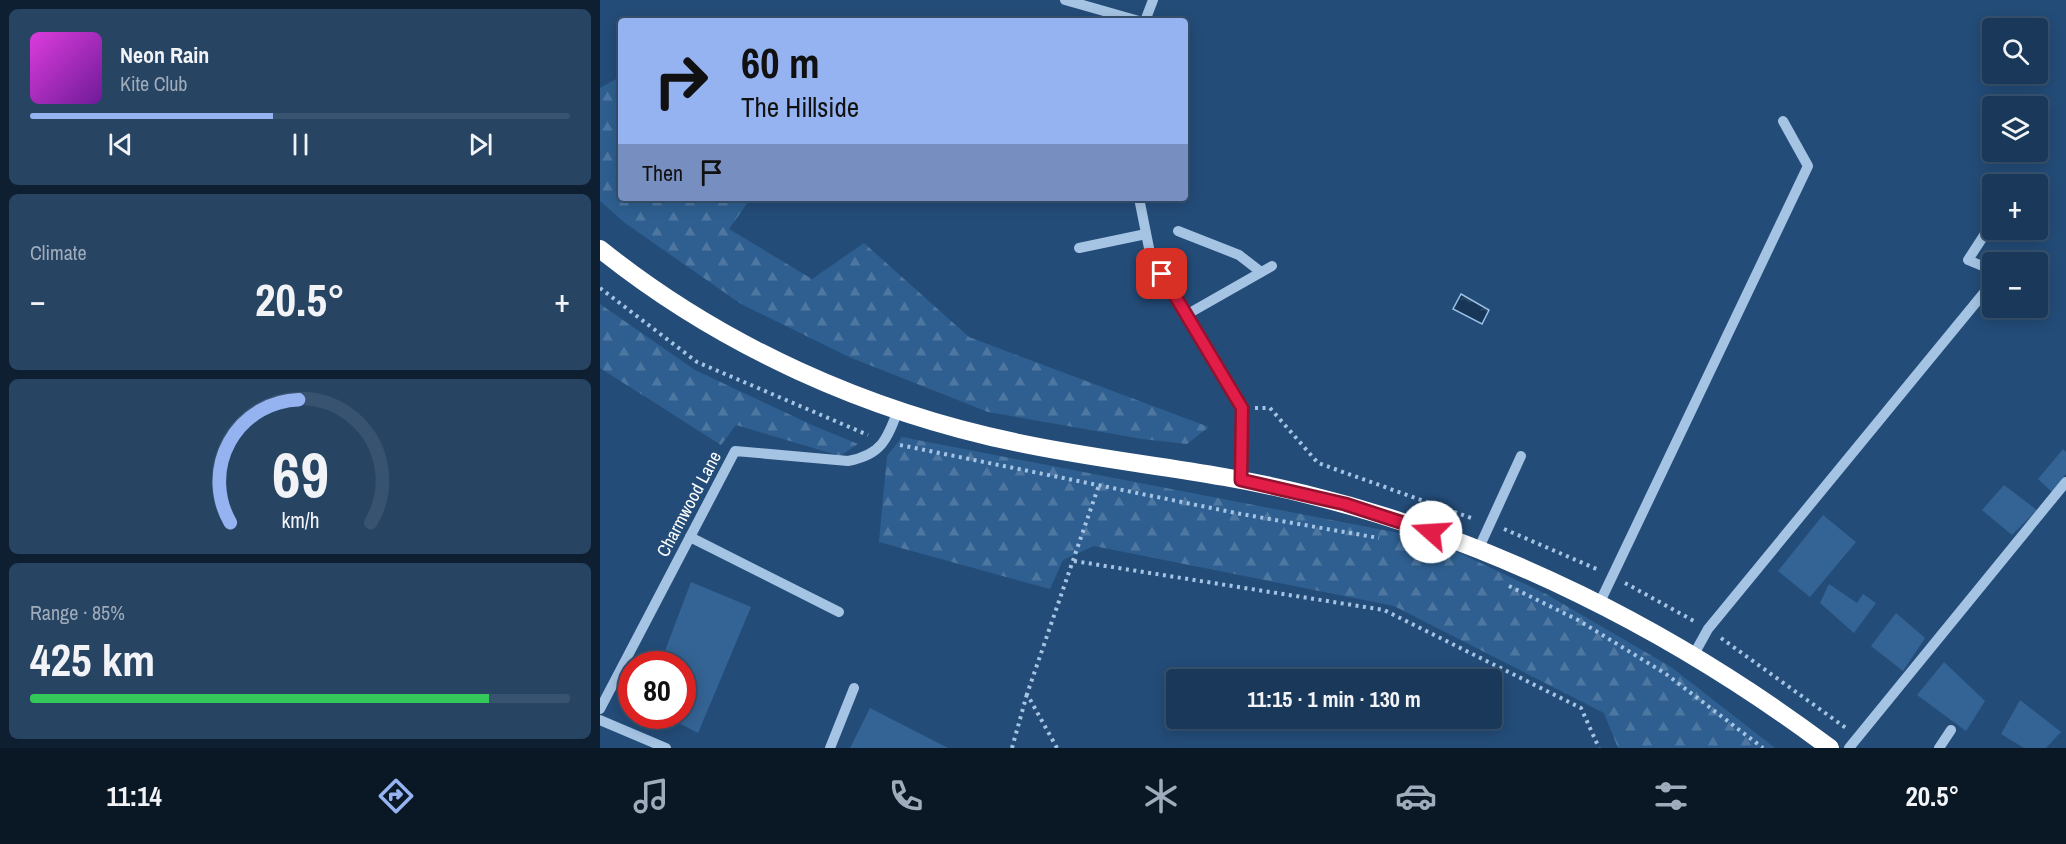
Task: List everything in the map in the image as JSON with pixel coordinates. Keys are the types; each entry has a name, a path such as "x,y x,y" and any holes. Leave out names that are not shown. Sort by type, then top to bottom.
{"highway":[{"path":"600,249 672,301 744,343 818,379 898,410 1022,444 1241,480 1302,493 1384,516 1478,550 1599,604 1693,656 1768,704 1830,748"}],"street":[{"path":"1065,0 1129,18"},
{"path":"1146,18 1153,0"},
{"path":"1599,604 1808,166 1783,121"},
{"path":"1140,201 1150,253 1242,408 1241,480"},
{"path":"1178,231 1239,255 1261,272"},
{"path":"1079,248 1146,234"},
{"path":"1982,238 1968,260 1982,266"},
{"path":"1186,315 1272,266"},
{"path":"1693,656 1708,629 1982,295"},
{"path":"884,442 898,410"},
{"name":"Charmwood Lane","path":"600,709 735,451 848,461 865,458 878,450 884,442"},
{"path":"1478,550 1521,456"},
{"path":"1849,748 2066,482"},
{"path":"690,537 839,612"},
{"path":"830,748 854,688"},
{"path":"600,720 666,748"},
{"path":"1939,748 1950,730"}],"path":[{"path":"600,288 697,362 884,442 1241,514 1389,540"},
{"path":"1012,748 1027,694 1099,485"},
{"path":"1074,561 1384,610 1581,708 1599,748"},
{"path":"1506,585 1578,620 1666,674 1763,748"},
{"path":"1027,694 1057,748"}],"green space":[{"path":"616,79 618,81 618,201 749,201 729,229 812,279 864,243 969,337 1209,427 1187,444 1142,439 988,412 849,357 741,304 625,223 600,201 600,88"},
{"path":"600,304 695,370 858,444 840,456 736,425 721,445 600,368"},
{"path":"902,437 1430,539 1546,594 1671,667 1775,748 1618,748 1604,713 1394,606 1094,546 1063,560 1050,589 879,542 887,456"}],"water":[{"path":"1461,294 1489,310 1482,324 1453,309"}],"building":[{"path":"2063,449 2066,452 2066,474 2052,492 2038,479"},
{"path":"2004,485 2037,510 2012,535 1982,510"},
{"path":"1823,515 1856,542 1810,597 1778,571"},
{"path":"691,582 751,607 698,733 690,729 696,729 696,651 665,651"},
{"path":"1829,584 1857,603 1863,594 1876,603 1854,633 1820,603"},
{"path":"1896,613 1925,638 1903,671 1871,646"},
{"path":"1944,662 1985,701 1966,731 1917,695"},
{"path":"2020,700 2061,732 2046,748 2024,748 2001,734"},
{"path":"870,708 948,748 850,748"}],"route":[{"path":"1162,274 1242,408 1241,480 1345,504 1431,532"}]}
